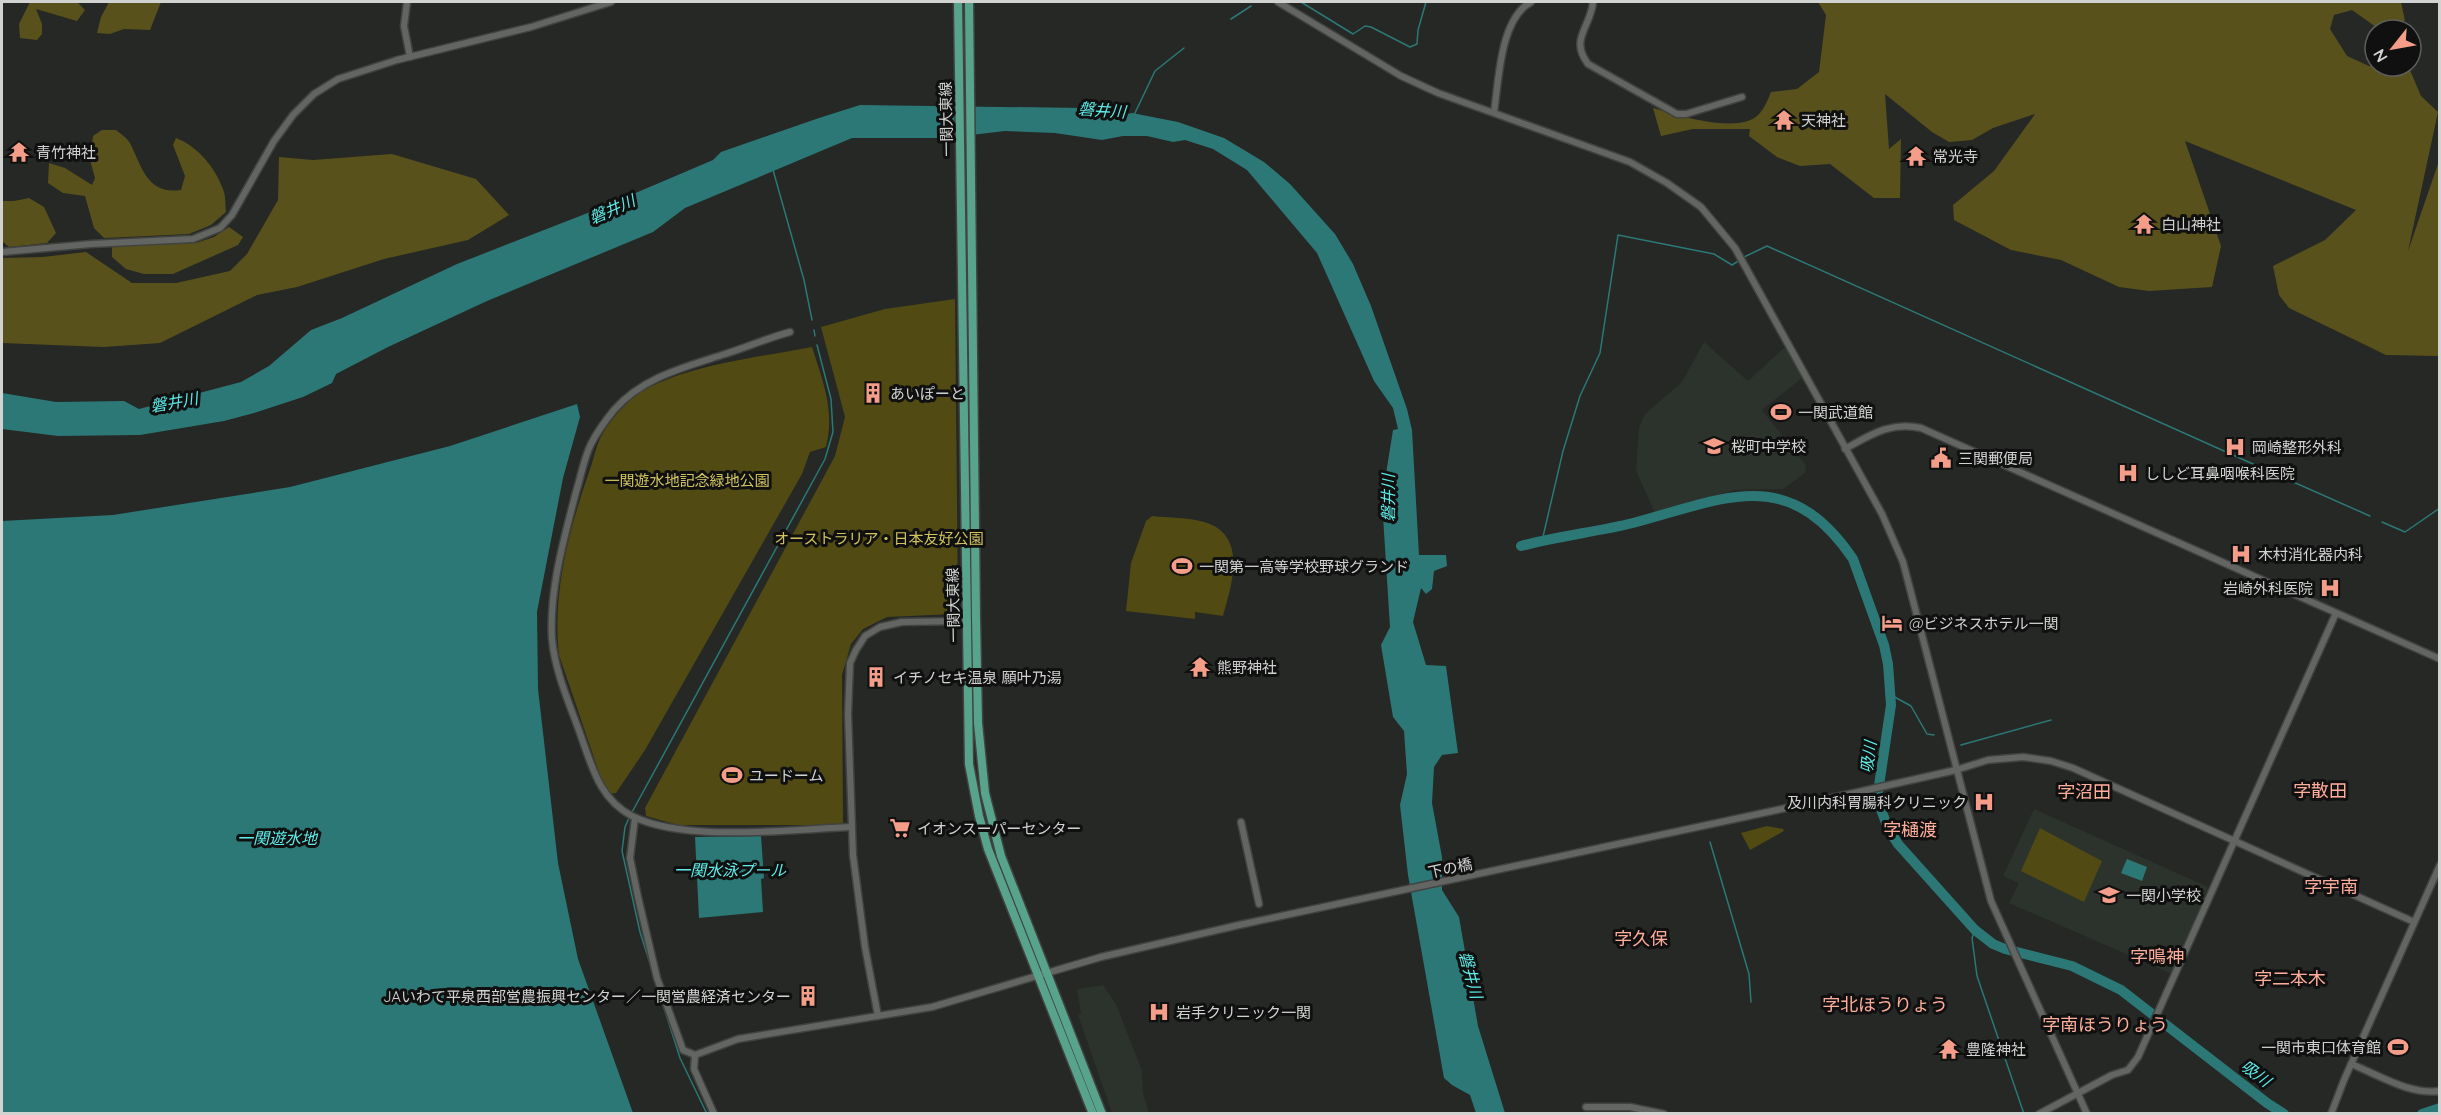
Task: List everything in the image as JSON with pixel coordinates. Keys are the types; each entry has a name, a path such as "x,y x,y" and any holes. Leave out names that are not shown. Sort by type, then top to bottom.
{"main road":[{"name":"一関大東線","path":"958,2 978,723 985,794 1001,856 1102,1113"},
{"name":"一関大東線","path":"969,2 966,281 969,764 979,816 992,859 1093,1113"}],"street":[{"path":"407,2 404,26 410,57"},
{"path":"2,252 193,239 208,234 220,228 232,215 274,141 293,115 314,94 338,79 410,57 531,27 611,2"},
{"path":"1278,2 1401,76 1438,93 1630,162 1674,187 1701,207 1735,248 1882,514 1904,562 1989,895 2087,1113"},
{"path":"1494,112 1503,52 1509,29 1520,8 1531,2"},
{"path":"1593,2 1591,16 1582,33 1580,43 1582,54 1588,64 1677,114 1686,114 1742,97"},
{"path":"790,332 658,376 631,394 615,409 590,446 571,511 555,581 552,640 565,691 596,777 603,792 635,818 678,831 852,827"},
{"path":"1845,449 1886,428 1902,425 1921,428 2439,659"},
{"path":"2039,1113 2128,1070 2138,1057 2336,613"},
{"path":"878,1016 865,947 853,855 850,663 865,636 890,623 967,621"},
{"name":"下の橋","path":"695,1055 738,1039 932,1006 1037,974 1239,925 1530,864 2008,757 2051,761 2073,768 2414,922"},
{"path":"635,818 630,858 657,978 683,1050 695,1055 694,1070 714,1113"},
{"path":"1241,822 1259,904"},
{"path":"2331,1113 2439,865"},
{"path":"2351,1064 2410,1089 2439,1091"},
{"path":"1586,1107 1630,1107 1664,1113"}],"shaded area":[{"path":"30,2 77,2 85,10 77,21 36,9 42,24 42,34 37,40 20,38 19,24"},
{"path":"109,2 161,2 150,30 124,29 110,34 97,33 101,17"},
{"path":"1818,2 2401,2 2404,18 2363,18 2352,10 2334,15 2330,29 2347,56 2363,63 2363,78 2413,78 2421,96 2438,112 2408,251 2439,161 2439,356 2386,355 2289,308 2279,295 2273,266 2325,240 2356,210 2185,141 2221,246 2212,287 2149,291 2119,287 2061,260 2011,250 1954,220 1953,205 1994,171 2035,114 1993,128 1972,140 1949,142 1932,132 1885,94 1889,149 1901,139 1900,198 1874,198 1830,164 1800,166 1777,157 1749,136 1750,129 1693,129 1661,136 1653,108 1708,122 1739,123 1751,120 1760,113 1771,92 1797,89 1819,72 1826,15"},
{"path":"102,130 116,130 126,138 147,177 160,188 170,190 181,190 185,176 173,145 176,138 191,146 210,165 220,181 225,195 226,212 211,225 189,234 104,238 94,228 85,196 63,193 48,183 49,163 65,168 92,185 95,178 90,160 93,136"},
{"path":"392,154 476,179 509,215 468,240 384,259 297,287 257,295 160,343 104,347 2,343 2,258 43,257 86,252 132,283 176,283 230,271 247,254 278,200 279,157 313,160"},
{"path":"29,198 44,207 56,233 47,243 9,247 2,241 2,201"},
{"path":"229,227 243,237 238,245 173,274 144,274 126,269 112,257 112,245 196,243 214,237"},
{"name":"桜町中学校","path":"1704,342 1748,381 1786,346 1802,378 1762,410 1806,465 1805,473 1783,489 1735,490 1655,513 1636,471 1639,427 1645,414 1682,382"},
{"name":"一関小学校","path":"2034,809 2208,887 2172,974 2009,903 2019,883 2003,876"},
{"path":"1103,985 1116,1004 1142,1071 1143,1093 1149,1113 1112,1113 1078,1015 1081,1014 1077,989"}],"green space":[{"name":"オーストラリア・日本友好公園","path":"955,299 958,607 953,614 887,617 863,629 851,644 842,675 843,823 840,825 678,825 646,816 645,808 835,456 845,417 821,327 885,309"},
{"name":"一関遊水地記念緑地公園","path":"812,347 824,384 828,408 826,447 810,452 802,474 645,750 616,793 609,794 605,790 559,655 557,632 560,585 569,539 601,437 606,427 633,398 664,381 726,362"},
{"name":"一関第一高等学校野球グランド","path":"1152,516 1198,520 1218,528 1227,537 1232,549 1233,576 1223,616 1195,612 1195,619 1126,611 1131,563 1146,521"},
{"path":"1767,826 1784,831 1750,850 1741,833"},
{"path":"2040,828 2102,861 2084,902 2021,871"}],"water":[{"name":"磐井川","path":"860,105 1083,108 1115,117 1132,113 1178,122 1224,138 1264,162 1290,184 1335,234 1353,264 1371,306 1407,409 1412,430 1419,555 1446,555 1447,566 1434,571 1432,589 1426,594 1421,588 1413,622 1426,665 1446,666 1458,753 1442,755 1434,767 1432,803 1442,857 1442,890 1459,917 1478,1026 1505,1113 1476,1113 1470,1095 1444,1078 1408,875 1400,805 1407,774 1404,731 1393,717 1381,645 1390,627 1383,516 1385,480 1393,430 1398,429 1393,408 1374,381 1317,253 1247,170 1213,149 1185,140 1173,142 1147,136 1123,136 1102,140 1055,133 1005,131 946,138 852,138 685,208 653,232 487,301 388,347 336,374 332,383 303,397 224,421 140,435 58,436 2,429 2,393 56,402 124,401 139,409 241,382 269,366 311,330 342,318 457,264 598,209 713,160 721,152"},
{"name":"一関遊水地","path":"577,404 580,417 563,478 537,612 538,689 558,863 578,959 633,1113 2,1113 2,521 113,515 290,487 450,446"},
{"name":"一関水泳プール","path":"761,836 764,878 761,879 763,912 699,918 695,837"},
{"path":"2127,859 2147,867 2142,881 2121,873"}],"waterway":[{"path":"1301,2 1353,34 1365,26 1371,27 1410,47 1417,44 1418,30 1426,2"},
{"path":"1231,19 1251,6"},
{"path":"1134,115 1155,71 1184,48"},
{"path":"773,170 804,280 812,320"},
{"path":"1542,541 1563,451 1580,396 1600,353 1618,235 1714,254 1732,265 1740,260"},
{"path":"1744,257 1767,246 2282,477"},
{"path":"814,330 815,336"},
{"path":"631,814 825,459 833,432 831,399 817,345"},
{"path":"2291,481 2370,516"},
{"name":"吸川","path":"1521,546 1633,523 1725,499 1753,496 1779,499 1804,509 1829,529 1853,559 1884,645 1891,705 1877,799 1888,828 1898,844 1975,930 1993,944 2072,966 2121,990 2284,1114"},
{"path":"2382,522 2405,532 2440,508"},
{"path":"1891,695 1911,706 1927,734 1934,735"},
{"path":"1961,745 2051,720"},
{"path":"629,818 625,827 622,851 640,932 680,1058 707,1114"},
{"path":"1710,842 1749,974 1751,1002"},
{"path":"1975,930 1972,938 1977,976 2024,1114"},
{"name":"吸川","path":"2422,1114 2440,1108"}],"place":[{"name":"天神社","path":"1784,120"},
{"name":"青竹神社","path":"19,152"},
{"name":"常光寺","path":"1916,156"},
{"name":"白山神社","path":"2144,224"},
{"name":"あいぽーと","path":"873,393"},
{"name":"一関武道館","path":"1781,412"},
{"name":"桜町中学校","path":"1714,446"},
{"name":"岡崎整形外科","path":"2235,447"},
{"name":"三関郵便局","path":"1941,458"},
{"name":"ししど耳鼻咽喉科医院","path":"2128,473"},
{"name":"木村消化器内科","path":"2241,554"},
{"name":"一関第一高等学校野球グランド","path":"1182,566"},
{"name":"岩崎外科医院","path":"2330,588"},
{"name":"@ビジネスホテル一関","path":"1892,623"},
{"name":"熊野神社","path":"1200,667"},
{"name":"イチノセキ温泉 願叶乃湯","path":"876,677"},
{"name":"ユードーム","path":"732,775"},
{"name":"及川内科胃腸科クリニック","path":"1984,802"},
{"name":"イオンスーパーセンター","path":"900,828"},
{"name":"一関小学校","path":"2109,895"},
{"name":"JAいわて平泉西部営農振興センター／一関営農経済センター","path":"808,996"},
{"name":"岩手クリニック一関","path":"1159,1012"},
{"name":"一関市東口体育館","path":"2398,1047"},
{"name":"豊隆神社","path":"1949,1049"}],"district":[{"name":"字散田","path":"2320,790"},
{"name":"字沼田","path":"2084,791"},
{"name":"字樋渡","path":"1910,829"},
{"name":"字宇南","path":"2331,886"},
{"name":"字久保","path":"1641,938"},
{"name":"字鳴神","path":"2157,956"},
{"name":"字二本木","path":"2290,978"},
{"name":"字北ほうりょう","path":"1885,1004"},
{"name":"字南ほうりょう","path":"2105,1024"}]}
